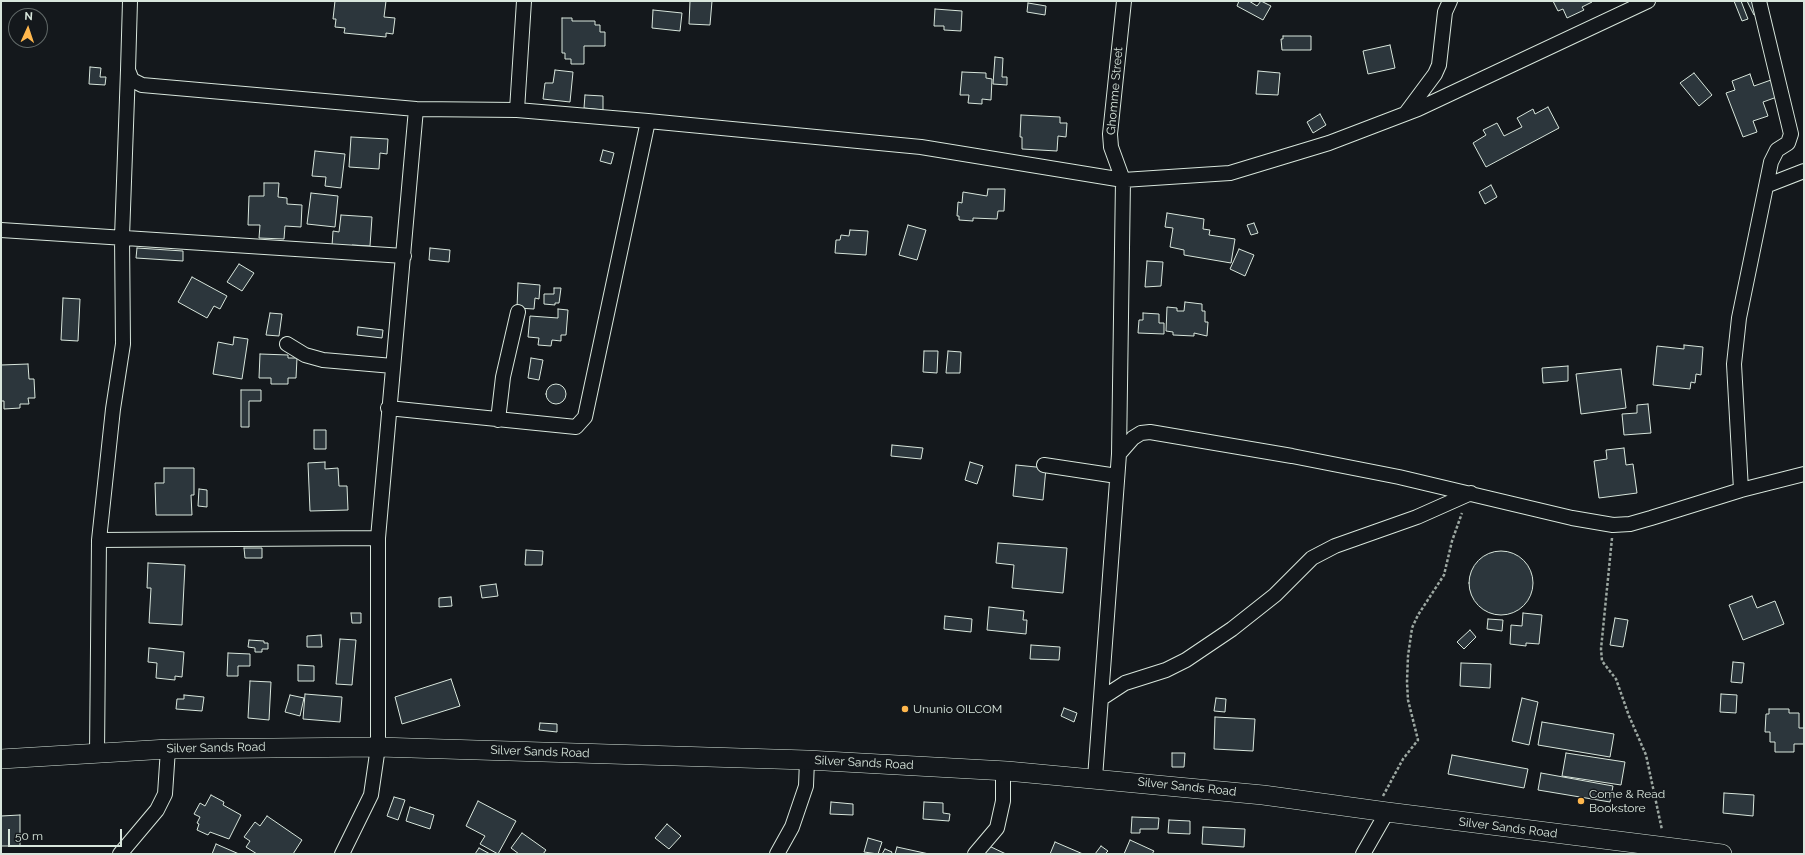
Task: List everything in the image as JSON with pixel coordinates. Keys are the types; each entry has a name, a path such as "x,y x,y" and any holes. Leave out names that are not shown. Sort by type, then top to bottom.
{"street":[{"path":"97,753 100,540 113,409 123,344 122,237 130,1"},
{"path":"517,110 524,1"},
{"name":"Ghomme Street","path":"1124,1 1110,134 1111,147 1124,180"},
{"path":"1406,114 1436,74 1445,12 1450,1"},
{"path":"128,70 132,80 142,85 416,109 517,110 921,147 1124,180 1230,173 1329,143 1406,114 1648,1"},
{"path":"1741,490 1734,364 1739,318 1772,162 1777,150 1788,143 1791,134 1759,1"},
{"path":"344,853 371,795 378,747 378,538 388,408 404,256 416,109"},
{"path":"388,408 576,427 585,417 648,121"},
{"path":"1768,185 1804,171"},
{"path":"1095,778 1119,454 1124,180"},
{"path":"1,230 404,256"},
{"path":"498,420 503,376 518,312"},
{"path":"287,344 305,354 323,360 393,366"},
{"path":"1119,454 1133,438 1141,433 1150,432 1292,456 1474,494 1572,518 1613,525 1630,524 1741,490 1804,474"},
{"path":"1044,465 1117,476"},
{"path":"1102,698 1125,683 1166,670 1186,660 1232,629 1275,595 1312,558 1335,546 1417,517 1474,494"},
{"path":"100,540 378,538"},
{"name":"Silver Sands Road","path":"1,759 168,749 378,747 807,760 1003,771 1095,778 1263,795 1381,812 1722,854"},
{"path":"120,854 157,810 165,794 168,749"},
{"path":"777,854 792,827 806,786 807,760"},
{"path":"975,854 997,828 1003,801 1003,771"},
{"path":"1363,854 1381,812"}],"path":[{"path":"1381,812 1395,772 1418,740 1416,726 1408,700 1407,682 1408,656 1412,628 1418,615 1444,575 1458,521 1464,508 1474,494"},
{"path":"1613,525 1601,649 1602,661 1616,678 1629,716 1646,755 1666,848"}],"building":[{"path":"335,1 386,1 384,17 395,18 393,34 386,33 386,37 344,33 345,28 335,27 336,19 333,19"},
{"path":"690,1 712,1 710,25 689,24"},
{"path":"1239,1 1249,1 1257,6 1261,1 1271,6 1263,20 1237,6"},
{"path":"1553,1 1592,2 1582,7 1584,10 1567,18 1563,9 1558,11"},
{"path":"1734,1 1741,1 1748,19 1742,21"},
{"path":"1747,1 1756,1 1761,12 1754,15"},
{"path":"1028,3 1046,6 1045,15 1027,12"},
{"path":"935,9 962,11 961,31 944,30 944,26 934,26"},
{"path":"653,10 682,13 680,31 652,28"},
{"path":"562,18 572,18 572,21 595,21 595,25 600,25 600,32 605,32 605,46 584,46 584,64 571,64 571,59 565,59 565,53 562,53"},
{"path":"1283,36 1311,36 1311,50 1282,50 1281,39 1283,39"},
{"path":"1390,45 1395,68 1368,74 1363,51"},
{"path":"995,57 1003,58 1002,77 1007,77 1007,85 993,84"},
{"path":"90,67 101,68 100,77 106,77 105,85 89,84"},
{"path":"555,70 573,72 570,102 543,99 545,83 553,83"},
{"path":"1258,71 1280,73 1278,95 1256,94"},
{"path":"962,72 986,73 986,78 992,79 991,100 982,99 982,104 968,103 969,95 960,95"},
{"path":"1694,73 1712,95 1699,106 1680,83"},
{"path":"1750,74 1754,86 1771,80 1777,97 1763,102 1768,116 1753,121 1757,132 1743,137 1726,93 1735,90 1732,81"},
{"path":"585,95 603,96 603,110 584,108"},
{"path":"1548,107 1559,128 1486,167 1473,143 1486,135 1483,130 1497,123 1504,136 1522,127 1517,118 1533,109 1535,114"},
{"path":"1320,114 1326,125 1313,133 1307,122"},
{"path":"1021,115 1060,117 1060,123 1067,123 1066,137 1058,136 1057,151 1022,149 1022,137 1020,137"},
{"path":"351,137 388,139 387,154 380,153 379,169 349,167"},
{"path":"603,150 614,153 611,164 600,161"},
{"path":"315,151 345,154 341,188 325,186 326,177 312,176"},
{"path":"264,183 279,183 278,197 287,198 287,204 302,205 301,227 285,226 284,239 259,238 260,225 248,225 249,196 264,196"},
{"path":"1491,185 1497,197 1485,204 1479,192"},
{"path":"988,189 1005,189 1004,211 998,211 997,219 973,218 973,221 959,220 959,216 957,216 958,202 962,203 963,192 987,196"},
{"path":"311,193 338,196 335,227 307,224"},
{"path":"1167,213 1204,219 1203,229 1210,230 1209,235 1235,239 1231,263 1184,255 1184,250 1170,247 1173,228 1165,227"},
{"path":"341,215 372,217 370,246 332,246 333,231 339,232"},
{"path":"1254,223 1258,233 1251,235 1247,225"},
{"path":"908,225 926,230 917,260 899,255"},
{"path":"850,230 868,231 866,255 835,253 836,240 840,240 841,235 849,236"},
{"path":"137,248 183,251 183,261 136,258"},
{"path":"430,248 450,250 449,262 429,260"},
{"path":"1239,249 1254,255 1245,276 1230,269"},
{"path":"1147,261 1163,262 1161,286 1145,287"},
{"path":"239,264 254,273 242,291 227,282"},
{"path":"192,277 227,296 220,309 214,306 207,318 178,302"},
{"path":"518,283 540,285 539,299 535,298 534,309 517,308"},
{"path":"554,288 561,288 559,303 555,303 555,305 544,304 544,294 554,294"},
{"path":"63,298 80,299 78,341 61,340"},
{"path":"1185,302 1202,304 1202,311 1205,311 1205,322 1208,322 1207,336 1194,333 1194,336 1173,335 1173,332 1166,331 1167,307 1177,308 1177,311 1184,311"},
{"path":"558,309 568,310 566,335 561,335 561,341 552,340 551,346 538,345 539,338 528,337 530,316 558,318"},
{"path":"270,313 282,314 279,336 266,335"},
{"path":"1143,313 1159,314 1159,323 1164,323 1164,334 1138,333 1139,320 1143,320"},
{"path":"358,327 383,330 382,338 357,335"},
{"path":"234,337 248,339 242,379 213,374 218,342 233,345"},
{"path":"1684,345 1703,347 1701,375 1696,374 1695,383 1691,382 1690,389 1653,385 1657,346 1684,349"},
{"path":"924,351 938,351 937,373 923,372"},
{"path":"948,351 961,352 960,373 946,373"},
{"path":"260,354 288,355 288,358 297,358 296,378 288,378 288,384 271,384 271,378 259,378"},
{"path":"531,358 543,360 539,380 528,378"},
{"path":"28,364 29,379 34,379 35,398 28,398 29,404 20,404 20,408 4,409 4,401 1,401 1,365"},
{"path":"1568,366 1568,381 1543,383 1542,368"},
{"path":"1621,369 1626,408 1581,414 1576,374"},
{"path":"556,384 563,387 566,394 563,401 556,404 549,401 546,394 549,387"},
{"path":"241,390 261,390 261,401 249,401 249,427 241,427"},
{"path":"1648,404 1651,433 1624,435 1622,414 1637,413 1637,405"},
{"path":"314,430 326,430 326,449 314,449"},
{"path":"892,445 923,448 921,459 891,456"},
{"path":"1624,448 1626,465 1633,464 1637,493 1599,498 1594,461 1607,459 1606,450"},
{"path":"325,462 325,469 338,468 339,486 347,486 348,510 310,511 308,463"},
{"path":"970,462 983,466 977,484 965,480"},
{"path":"1016,465 1046,468 1043,500 1013,496"},
{"path":"164,468 194,468 194,495 191,495 192,515 156,515 155,483 164,483"},
{"path":"199,489 207,490 207,507 198,506"},
{"path":"998,543 1067,548 1063,593 1012,588 1014,565 996,563"},
{"path":"244,548 262,548 262,558 245,558"},
{"path":"526,550 543,551 542,565 525,565"},
{"path":"1501,551 1513,554 1524,560 1530,571 1533,583 1530,595 1524,606 1513,612 1501,615 1489,612 1478,606 1472,595 1469,583 1472,571 1478,560 1489,554"},
{"path":"148,563 185,565 182,625 149,623 151,588 147,588"},
{"path":"496,584 498,596 482,598 480,586"},
{"path":"1752,596 1757,608 1775,601 1784,624 1743,640 1729,605"},
{"path":"451,597 452,606 439,607 439,598"},
{"path":"989,607 1024,611 1023,620 1027,620 1026,634 987,630"},
{"path":"351,613 361,613 361,623 352,623"},
{"path":"1523,613 1542,615 1539,644 1526,643 1526,646 1510,644 1511,625 1522,626"},
{"path":"945,616 972,619 971,632 944,629"},
{"path":"1615,618 1628,620 1623,647 1610,645"},
{"path":"1488,619 1503,620 1502,631 1487,629"},
{"path":"1470,630 1476,637 1464,649 1457,642"},
{"path":"321,635 322,647 307,647 307,636"},
{"path":"340,639 356,640 352,685 336,684"},
{"path":"249,640 264,641 264,643 268,643 268,649 262,649 262,652 255,652 255,648 248,647"},
{"path":"1031,645 1060,647 1059,660 1030,659"},
{"path":"149,648 184,652 182,677 175,676 175,680 156,678 157,663 148,662"},
{"path":"228,653 250,654 250,666 238,666 238,676 227,676"},
{"path":"1733,662 1744,663 1742,683 1731,682"},
{"path":"1461,663 1491,664 1490,688 1460,686"},
{"path":"298,665 314,666 314,681 298,681"},
{"path":"451,679 460,706 402,724 395,697"},
{"path":"250,681 271,682 269,720 248,718"},
{"path":"305,694 342,697 340,722 303,719"},
{"path":"1721,694 1737,695 1736,713 1720,712"},
{"path":"184,695 204,697 202,711 176,709 177,699 184,699"},
{"path":"290,695 304,698 300,716 285,712"},
{"path":"1216,698 1226,699 1225,712 1214,711"},
{"path":"1522,698 1538,702 1529,745 1512,741"},
{"path":"1064,708 1077,713 1074,722 1061,716"},
{"path":"1769,709 1789,709 1789,713 1799,713 1799,728 1804,728 1804,744 1794,744 1794,752 1775,752 1775,742 1770,742 1770,732 1765,732 1766,714 1769,714"},
{"path":"1215,717 1255,719 1253,751 1214,749"},
{"path":"1542,722 1614,734 1610,757 1538,745"},
{"path":"540,723 557,724 557,732 539,730"},
{"path":"1172,753 1185,753 1184,767 1172,767"},
{"path":"1566,753 1625,762 1621,785 1562,776"},
{"path":"1452,755 1528,769 1524,788 1448,774"},
{"path":"1541,773 1613,786 1610,802 1538,790"},
{"path":"1724,793 1754,795 1753,816 1723,813"},
{"path":"211,795 224,802 223,805 241,815 229,839 210,832 208,835 197,830 199,824 197,823 200,817 194,814 200,803 205,806"},
{"path":"394,797 405,800 398,820 387,816"},
{"path":"478,801 516,821 498,854 480,844 485,836 466,826"},
{"path":"831,802 853,804 853,815 830,814"},
{"path":"924,802 943,803 943,813 950,814 949,821 923,819"},
{"path":"410,807 434,815 430,829 406,821"},
{"path":"20,815 20,846 1,846 1,816"},
{"path":"267,816 302,840 293,854 257,854 246,847 250,841 244,837 255,822 260,826"},
{"path":"1132,817 1159,818 1158,829 1140,829 1140,833 1131,833"},
{"path":"1169,820 1190,821 1190,834 1168,833"},
{"path":"667,824 681,836 669,849 655,838"},
{"path":"1203,827 1245,829 1244,847 1202,844"},
{"path":"522,833 546,850 543,854 519,854 511,848"},
{"path":"868,838 882,842 878,854 864,852"},
{"path":"1130,840 1154,851 1152,854 1124,854"},
{"path":"1055,842 1083,854 1050,854"},
{"path":"216,844 239,854 212,854"},
{"path":"989,846 1006,854 985,854"},
{"path":"1101,846 1108,851 1105,854 1095,854"},
{"path":"897,847 929,854 895,854"},
{"path":"479,848 490,854 475,854"},
{"path":"885,849 892,852 891,854 882,854"}],"place":[{"name":"Ununio OILCOM","path":"905,709"},
{"name":"Come & Read Bookstore","path":"1581,801"}]}
